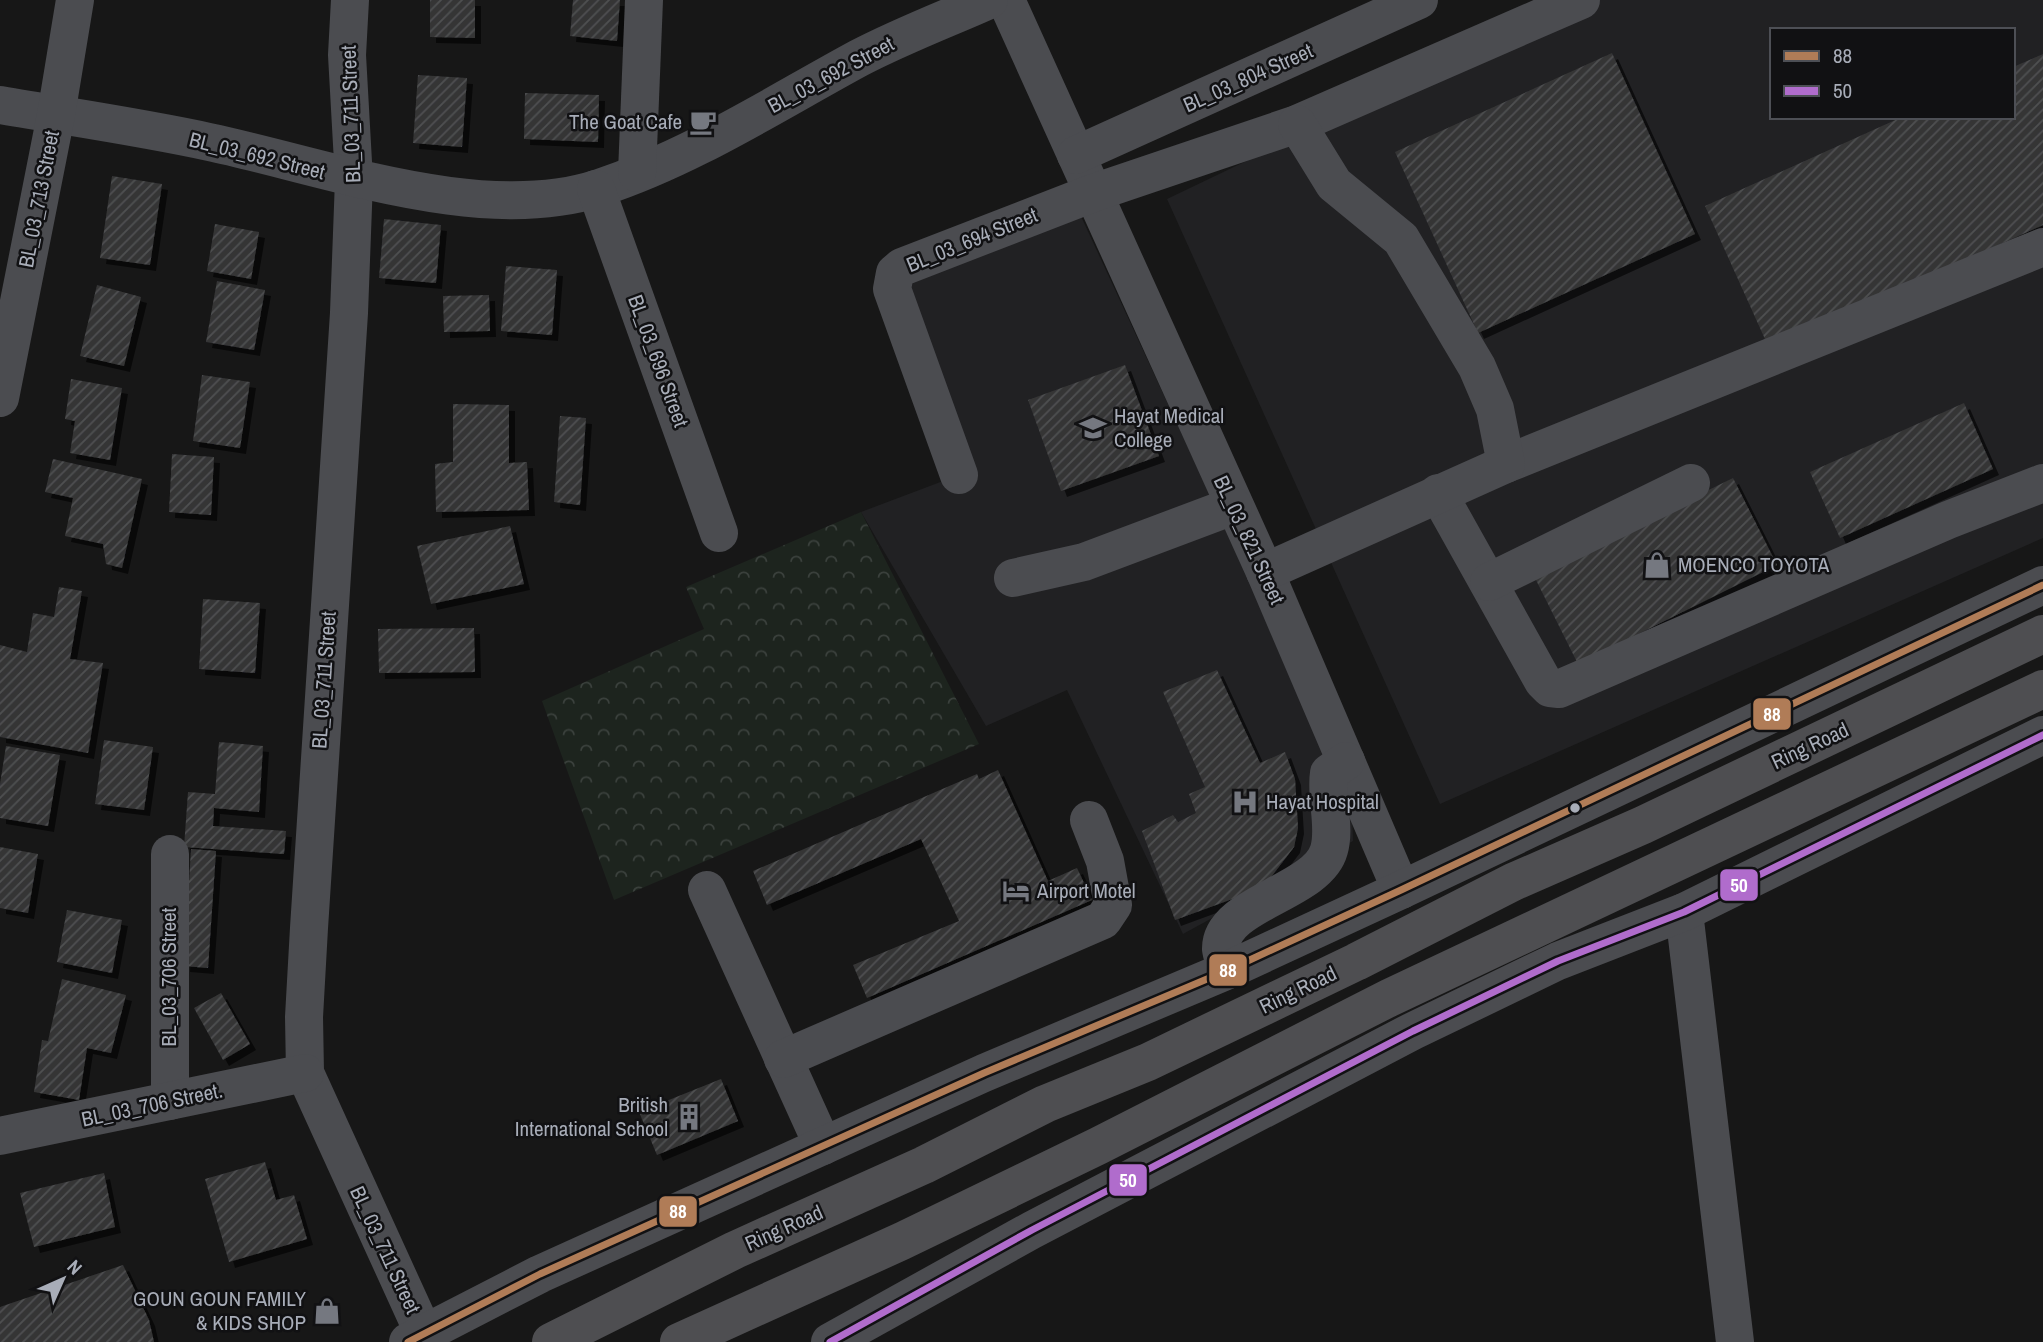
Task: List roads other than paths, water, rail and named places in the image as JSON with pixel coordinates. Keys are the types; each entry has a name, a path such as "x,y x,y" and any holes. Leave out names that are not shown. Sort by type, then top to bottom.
{"highway":[{"name":"Ring Road","path":"551,1342 734,1250 924,1164 1045,1104 1148,1062 1356,962 1513,882 1643,825 2043,634"},
{"path":"679,1342 914,1235 1098,1146 1389,998 2043,689"}],"street":[{"name":"BL_03_713 Street","path":"0,398 56,115 75,0"},
{"name":"BL_03_711 Street","path":"350,0 347,55 354,180 349,313 304,1017 305,1073 416,1338"},
{"path":"637,173 644,0"},
{"name":"BL_03_692 Street","path":"0,105 210,142 354,180 473,198 538,199 596,189 685,153 860,57 989,0"},
{"name":"BL_03_821 Street","path":"1006,0 1265,572 1401,890"},
{"path":"1093,193 1297,124 1581,0"},
{"name":"BL_03_804 Street","path":"1076,155 1395,5"},
{"path":"1297,124 1334,184 1401,239 1477,368 1494,409 1506,464"},
{"name":"BL_03_696 Street","path":"596,189 719,533"},
{"name":"BL_03_694 Street","path":"959,475 895,299 892,289 895,273 913,262 1093,193"},
{"path":"1265,572 1506,464 2043,247"},
{"path":"1489,582 1691,483"},
{"path":"1438,493 1543,681 1550,688 1559,688 1948,520 2043,483"},
{"path":"1013,578 1084,562 1233,506"},
{"path":"416,1338 540,1274 822,1146 984,1073 1226,971 2043,585"},
{"path":"830,1342 1032,1230 1413,1031 1558,961 1684,912 2043,735"},
{"path":"1226,971 1221,948 1224,936 1235,921 1317,870 1329,850 1329,774 1346,761"},
{"path":"783,1059 1103,920 1113,905 1105,861 1089,820"},
{"name":"BL_03_706 Street","path":"170,854 170,1101"},
{"path":"708,890 822,1146"},
{"path":"1684,912 1735,1342"},
{"name":"BL_03_706 Street.","path":"0,1136 305,1073"}],"place":[{"name":"The Goat Cafe","path":"703,122"},
{"name":"Hayat Medical College","path":"1093,428"},
{"name":"MOENCO TOYOTA","path":"1657,565"},
{"name":"Hayat Hospital","path":"1245,802"},
{"name":"Airport Motel","path":"1016,891"},
{"name":"British International School","path":"689,1117"},
{"name":"GOUN GOUN FAMILY & KIDS SHOP","path":"327,1311"}]}
